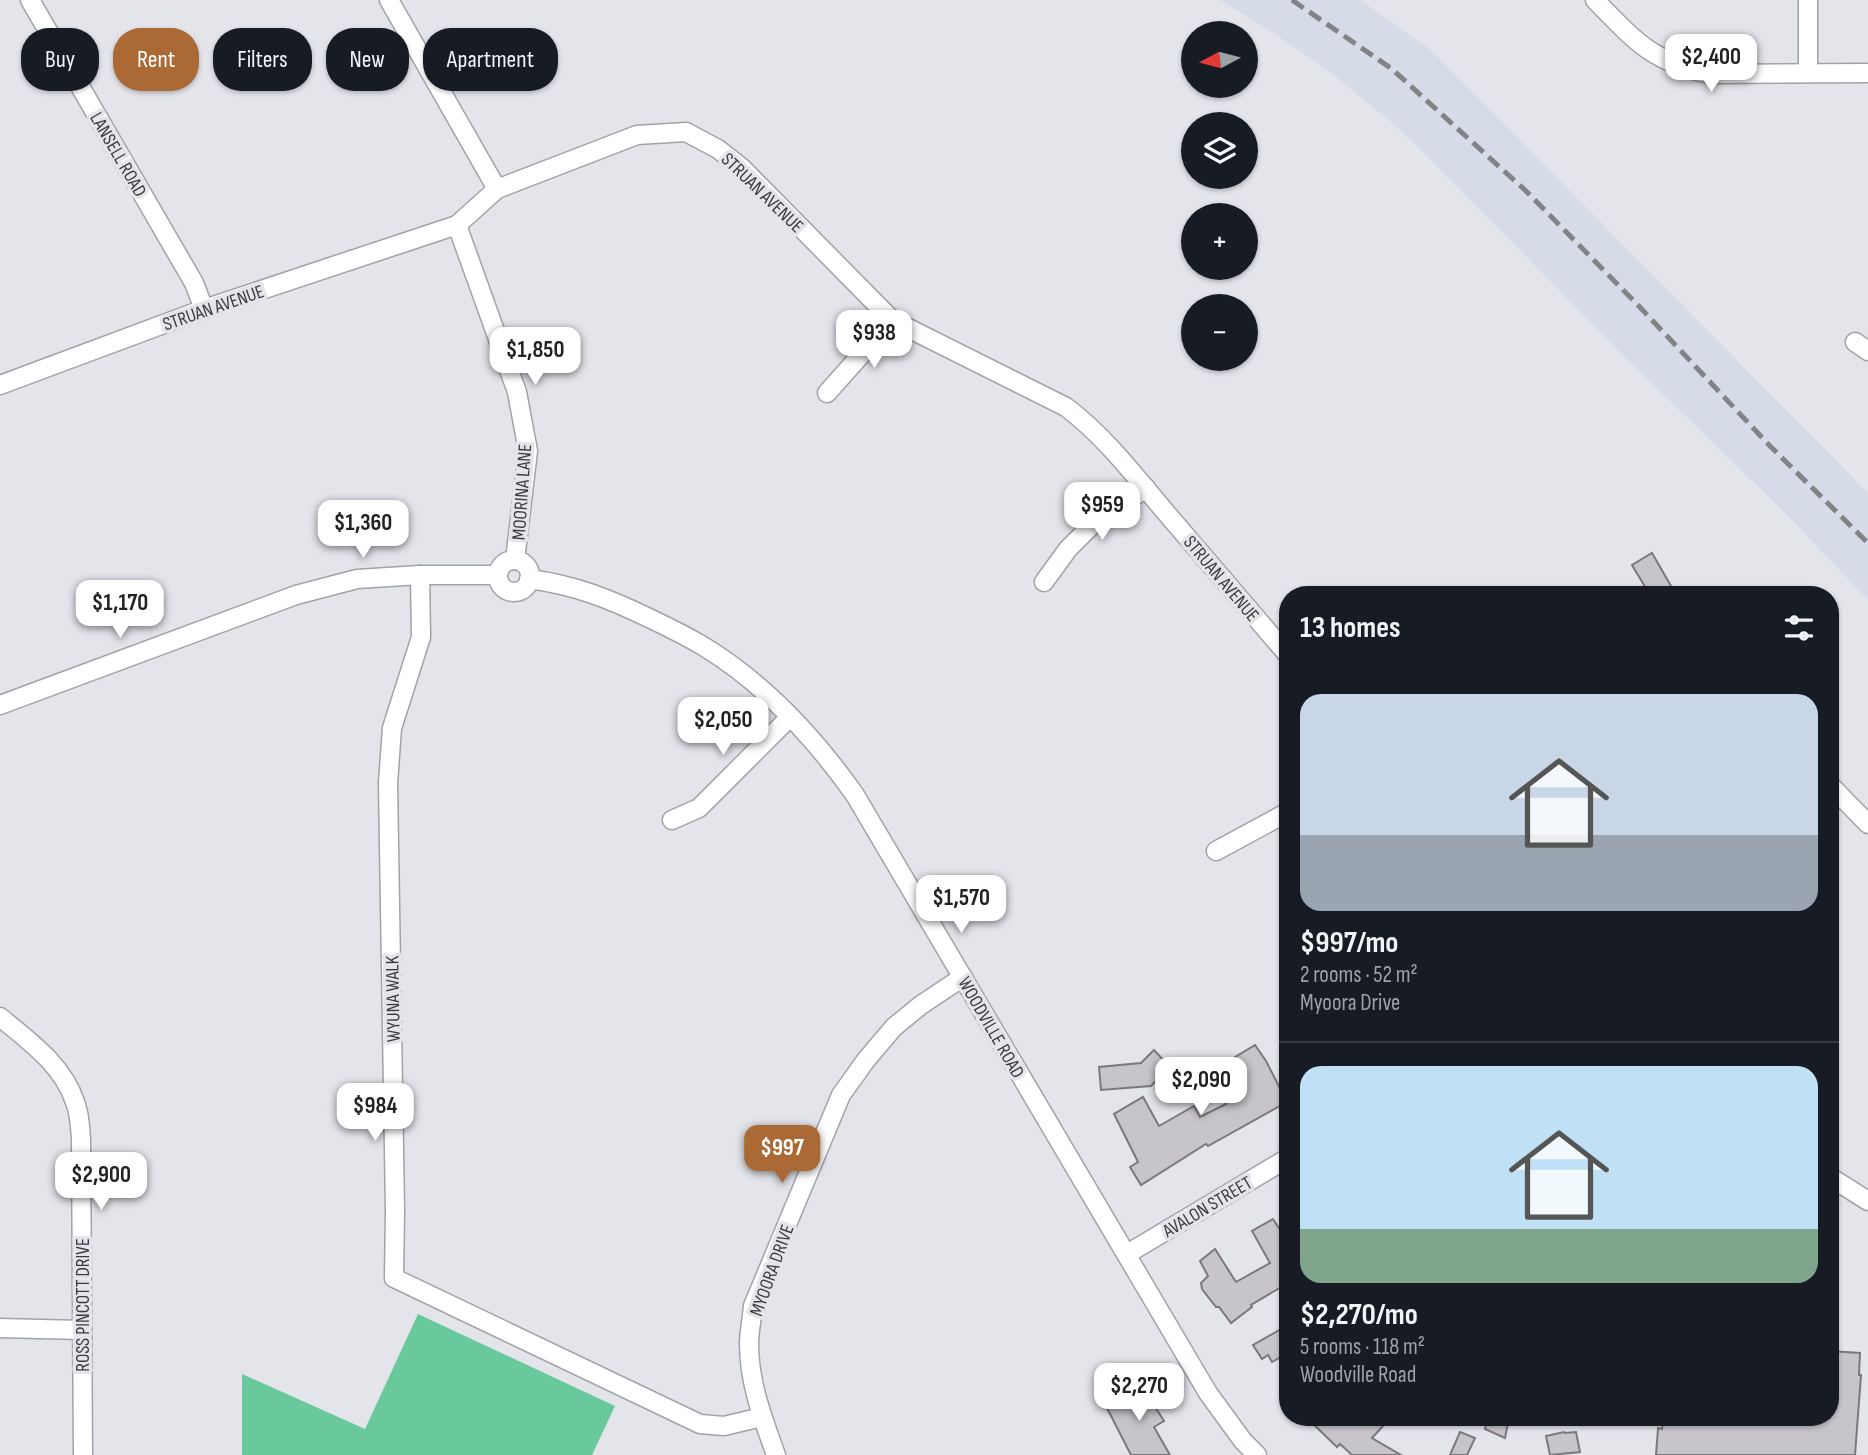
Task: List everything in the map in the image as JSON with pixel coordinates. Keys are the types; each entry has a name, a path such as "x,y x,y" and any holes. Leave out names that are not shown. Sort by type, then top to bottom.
{"street":[{"name":"LANSELL ROAD","path":"30,0 194,283 204,309"},
{"path":"389,0 496,189"},
{"path":"1595,0 1635,41 1667,61 1689,70 1710,74 1868,72"},
{"path":"1808,0 1808,73"},
{"name":"STRUAN AVENUE","path":"0,385 204,309 457,225 496,189 637,135 686,132 719,149 742,168 892,320 1066,407 1096,432 1279,644"},
{"name":"MOORINA LANE","path":"457,225 517,392 527,451 515,561"},
{"path":"827,393 892,320"},
{"path":"1044,582 1068,549 1092,525 1146,488"},
{"path":"515,561 527,568 529,579 523,589 513,592 503,589 498,575 506,563 515,561"},
{"path":"0,705 296,595 357,579 420,575 498,575"},
{"name":"WYUNA WALK","path":"420,575 421,637 392,728 388,783 394,1278 700,1424 724,1426 762,1417"},
{"name":"WOODVILLE ROAD","path":"529,579 564,584 597,594 703,646 756,685 790,717 836,769 855,795 1208,1393 1256,1455"},
{"path":"672,820 699,808 790,717"},
{"path":"1839,794 1868,824"},
{"path":"1216,850 1279,817"},
{"name":"MYOORA DRIVE","path":"776,1455 762,1417 752,1377 749,1343 753,1307 841,1095 894,1027 963,977"},
{"name":"ROSS PINCOTT DRIVE","path":"0,1017 62,1075 76,1104 81,1139 83,1455"},
{"name":"AVALON STREET","path":"1127,1254 1279,1163"},
{"path":"1839,1182 1868,1200"},
{"path":"0,1328 82,1329"}],"shaded area":[{"path":"1220,0 1360,0 1431,50 1868,493 1868,600 1789,517 1629,361 1420,149 1330,72"}],"green space":[{"path":"418,1314 615,1406 592,1455 242,1455 242,1374 365,1429"}],"building":[{"path":"1652,553 1671,586 1645,586 1632,565"},
{"path":"1255,1045 1279,1086 1279,1106 1208,1146 1206,1144 1141,1185 1130,1167 1138,1162 1114,1114 1143,1097 1159,1126 1194,1106 1200,1117 1226,1104 1212,1080 1230,1068 1227,1062"},
{"path":"1154,1050 1170,1067 1151,1086 1101,1090 1099,1067 1141,1063"},
{"path":"1273,1219 1279,1228 1279,1288 1251,1305 1252,1307 1231,1323 1202,1289 1201,1283 1208,1276 1200,1261 1215,1249 1236,1282 1270,1263 1252,1231"},
{"path":"1279,1330 1279,1358 1272,1362 1268,1355 1262,1359 1253,1345"},
{"path":"1839,1352 1860,1353 1855,1455 1656,1455 1658,1428 1662,1429 1662,1426 1839,1426"},
{"path":"1147,1383 1155,1396 1150,1399 1164,1421 1154,1427 1170,1455 1131,1455 1107,1408"},
{"path":"1315,1426 1383,1426 1372,1438 1401,1455 1352,1455 1340,1444 1337,1447"},
{"path":"1486,1426 1507,1426 1505,1438 1485,1429"},
{"path":"1460,1432 1475,1438 1467,1455 1450,1455"},
{"path":"1576,1432 1580,1452 1550,1455 1546,1436"}],"railway":[{"path":"1292,0 1392,69 1526,191 1770,446 1868,543"}]}
